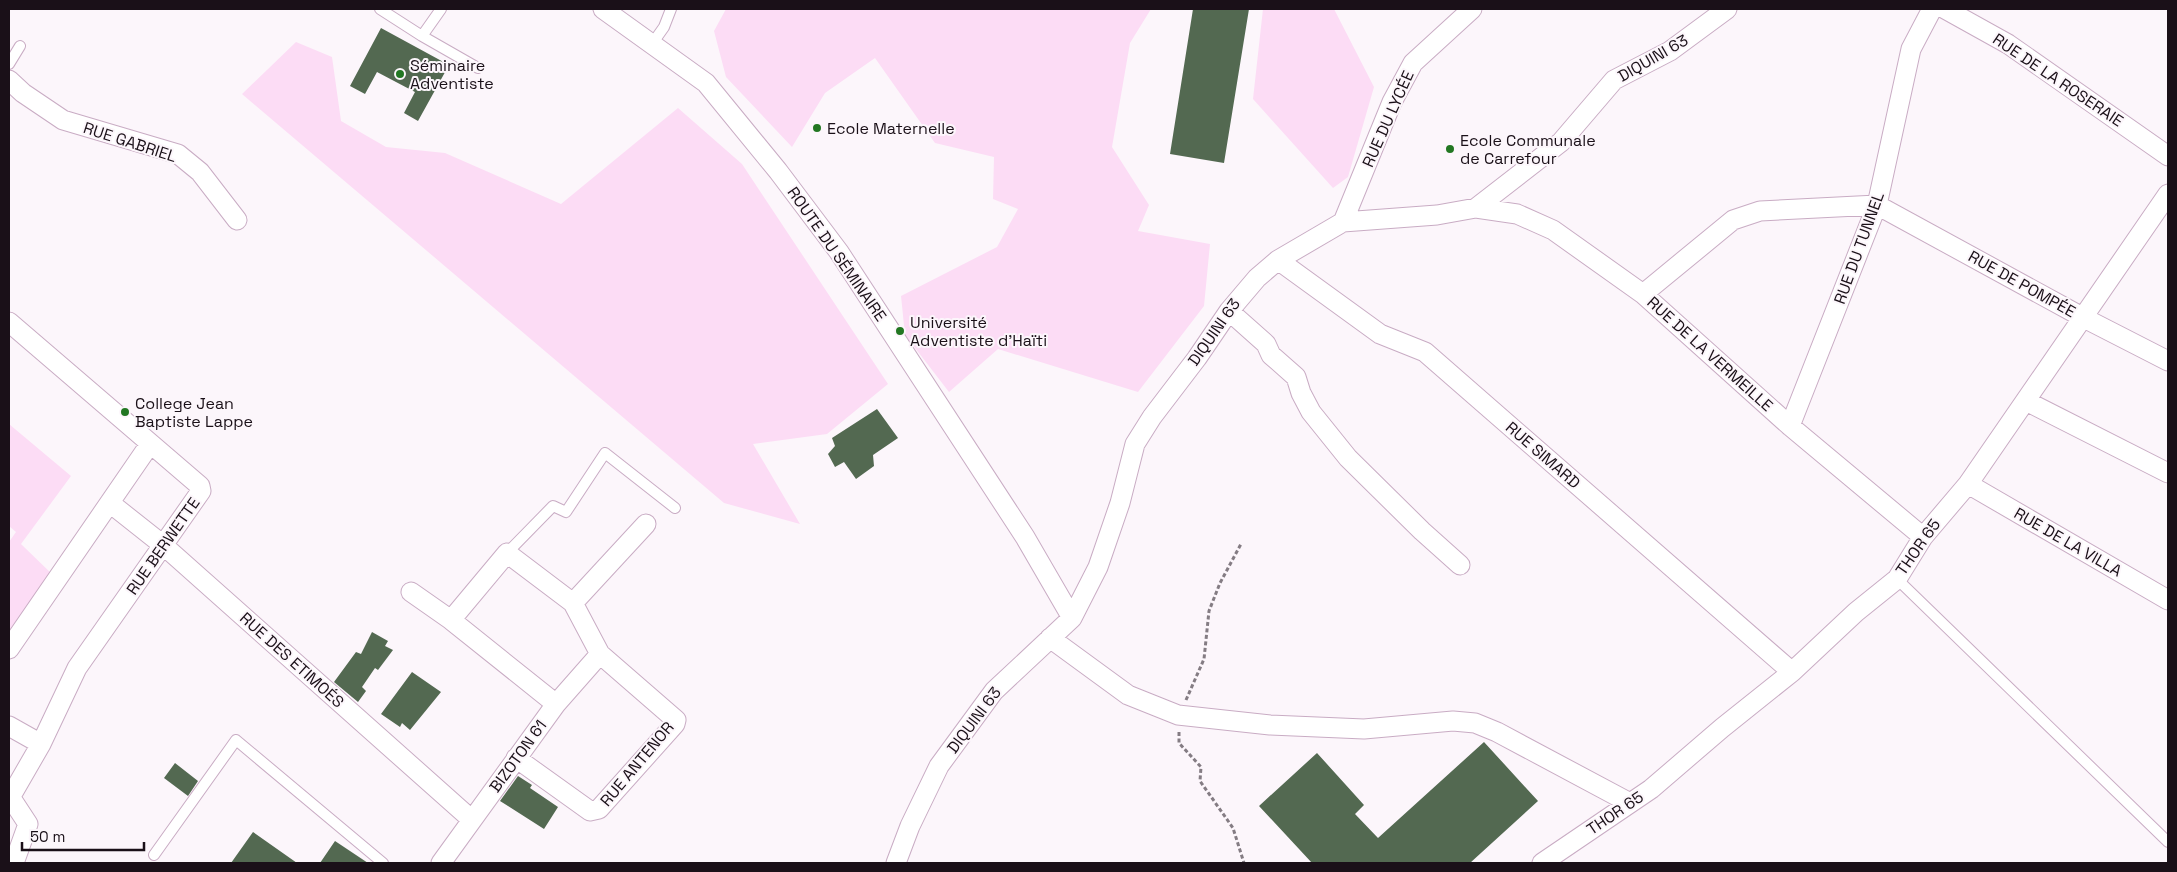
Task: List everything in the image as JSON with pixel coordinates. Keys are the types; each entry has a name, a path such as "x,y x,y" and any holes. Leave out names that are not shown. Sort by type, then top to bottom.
{"street":[{"name":"ROUTE DU SÉMINAIRE","path":"602,9 706,83 778,171 839,252 1025,537 1072,618"},
{"name":"RUE DU LYCÉE","path":"1343,222 1392,102 1412,63 1472,9"},
{"name":"DIQUINI 63","path":"896,863 910,826 939,766 994,691 1072,618 1098,567 1120,504 1135,444 1152,417 1247,288 1278,260 1343,222 1437,215 1476,208 1561,142 1614,80 1670,51 1727,9"},
{"name":"RUE DU TUNNEL","path":"1790,426 1877,205 1911,49 1932,9"},
{"name":"RUE DE LA ROSERAIE","path":"1945,9 2008,44 2168,156"},
{"name":"RUE GABRIEL","path":"9,80 23,93 63,120 178,154 200,172 237,220"},
{"name":"THOR 65","path":"1542,863 1650,789 1792,672 1856,612 1897,578 1922,537 1968,484 2168,194"},
{"path":"1643,294 1734,220 1760,211 1877,205"},
{"name":"RUE DE POMPÉE","path":"1877,205 2084,318 2168,361"},
{"name":"RUE DE LA VERMEILLE","path":"1476,208 1517,214 1553,230 1643,294 1790,426 1922,537"},
{"name":"RUE SIMARD","path":"1278,260 1380,334 1425,352 1792,672"},
{"path":"1229,311 1266,344 1272,355 1296,377 1301,393 1311,412 1348,458 1422,531 1460,565"},
{"name":"RUE BERWETTE","path":"9,322 200,486 201,491 200,496 163,545 77,668 41,744 10,795"},
{"path":"2026,401 2168,473"},
{"path":"9,649 150,444"},
{"name":"RUE DE LA VILLA","path":"1968,484 2168,600"},
{"name":"RUE DES ETIMOÉS","path":"110,503 163,545 472,820"},
{"path":"574,603 646,524"},
{"path":"450,620 507,553 574,603 600,654"},
{"path":"411,592 450,620 556,704"},
{"path":"1050,638 1128,695 1178,715 1270,725 1364,729 1453,721 1475,723 1497,732 1630,803"},
{"name":"BIZOTON 61","path":"441,863 556,704 600,654"},
{"name":"RUE ANTENOR","path":"516,758 594,812 599,809 675,724 676,720 673,715 600,654"},
{"path":"9,726 41,744"},
{"path":"10,795 28,824 14,863"}],"lane":[{"path":"380,9 478,68"},
{"path":"422,36 441,9"},
{"path":"652,44 664,27 671,9"},
{"path":"9,64 20,46"},
{"path":"507,553 553,506 566,512 606,453 675,508"},
{"path":"1897,578 2168,842"},
{"path":"154,855 236,740 383,863"}],"shaded area":[{"path":"726,9 1151,9 1130,43 1112,147 1149,205 1138,231 1210,244 1204,306 1138,392 998,349 949,392 905,335 901,296 997,247 1018,209 993,199 994,157 935,143 875,58 825,93 792,147 726,77 714,31"},
{"path":"1263,9 1334,9 1374,87 1348,177 1333,188 1253,99"},
{"path":"296,42 332,57 341,121 386,147 445,153 561,204 678,108 742,164 888,384 827,434 753,444 800,524 724,503 242,94"},
{"path":"9,424 71,476 21,544 55,577 9,642 9,542 16,532 9,526"}],"building":[{"path":"1193,9 1249,9 1224,163 1170,154"},
{"name":"Séminaire Adventiste","path":"381,28 449,65 418,121 404,113 415,92 377,72 365,94 350,86"},
{"path":"877,409 898,438 873,455 874,466 856,479 844,462 835,467 828,454 835,446 832,438"},
{"path":"372,632 388,641 385,646 393,650 378,670 375,668 362,687 366,691 358,702 334,682 356,652 361,654"},
{"path":"412,672 441,692 410,730 402,723 400,727 381,714"},
{"path":"1484,742 1538,801 1470,863 1312,863 1259,806 1317,753 1364,805 1355,814 1378,838"},
{"path":"175,763 198,781 188,796 164,778"},
{"path":"518,776 532,785 530,788 558,807 544,829 500,801"},
{"path":"253,832 297,863 231,863"},
{"path":"335,841 368,863 320,863"}],"place":[{"name":"Séminaire Adventiste","path":"400,74"},
{"name":"Ecole Maternelle","path":"817,128"},
{"name":"Ecole Communale de Carrefour","path":"1450,149"},
{"name":"Université Adventiste d’Haïti","path":"900,331"},
{"name":"College Jean Baptiste Lappe","path":"125,412"}]}
